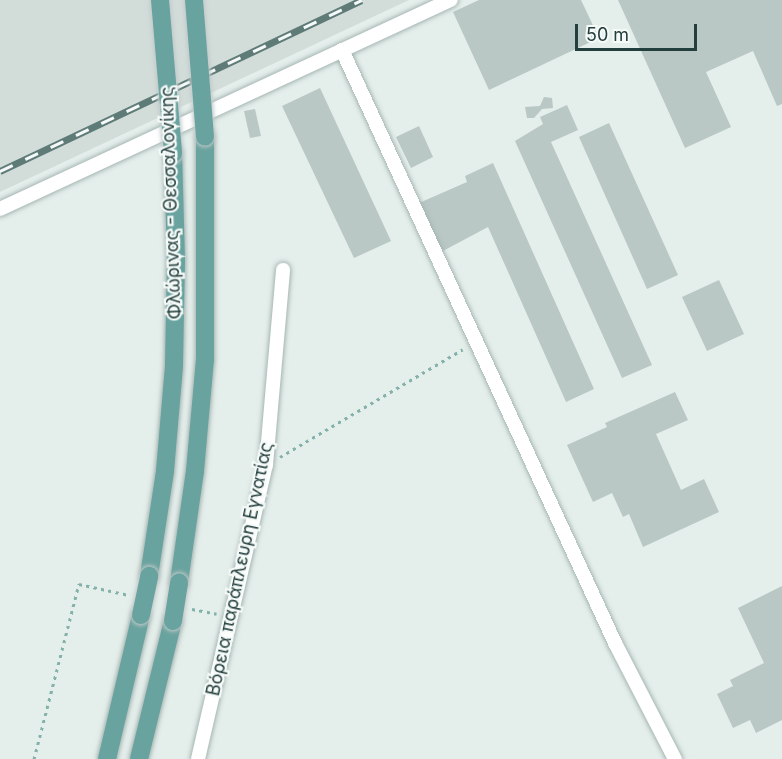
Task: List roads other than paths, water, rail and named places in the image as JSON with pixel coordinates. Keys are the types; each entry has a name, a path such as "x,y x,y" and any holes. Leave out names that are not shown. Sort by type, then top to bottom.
{"main road":[{"name":"Φλώρινας - Θεσσαλονίκης","path":"107,759 149,576 165,471 174,365 176,259 173,153 160,0"},
{"name":"Φλώρινας - Θεσσαλονίκης","path":"139,759 173,621 180,582 195,471 205,360 206,137 194,0"}],"street":[{"path":"0,209 451,0"},
{"path":"342,50 615,643 675,759"},
{"name":"Βόρεια παράπλευρη Εγνατίας","path":"198,759 266,465 283,270"}],"railway":[{"path":"0,171 362,0"}]}
